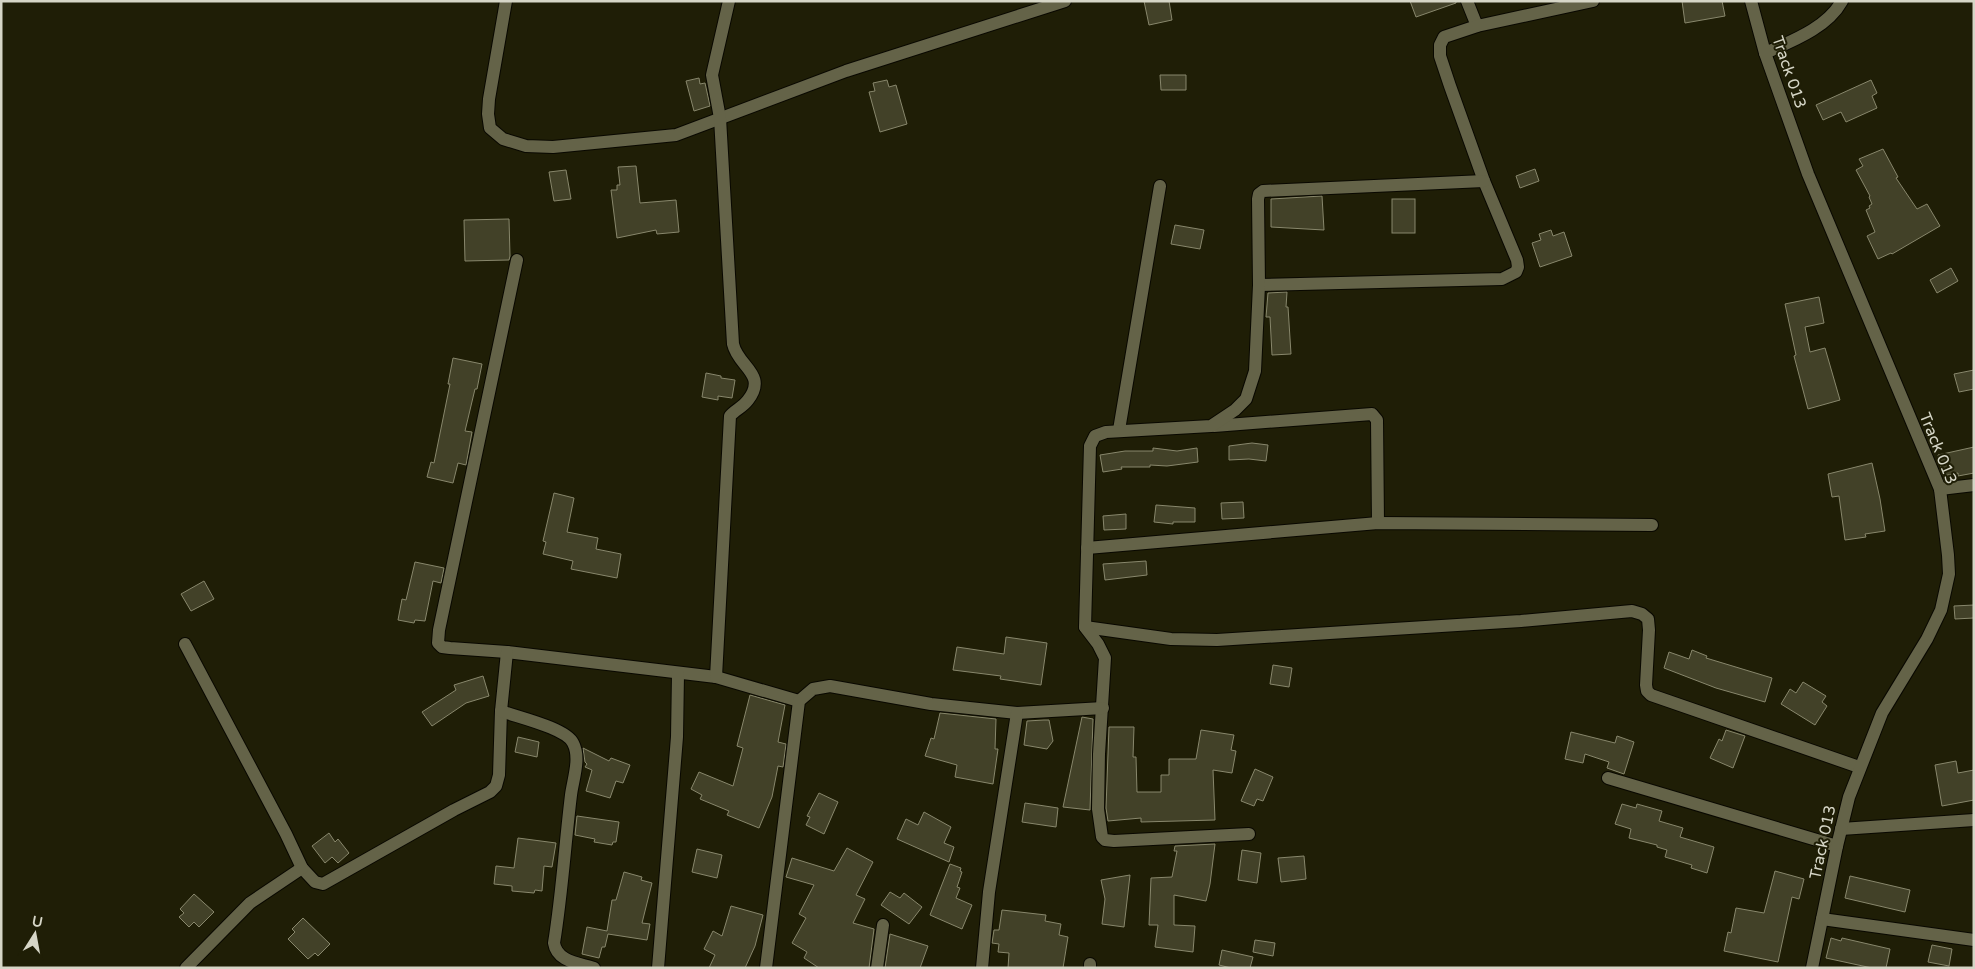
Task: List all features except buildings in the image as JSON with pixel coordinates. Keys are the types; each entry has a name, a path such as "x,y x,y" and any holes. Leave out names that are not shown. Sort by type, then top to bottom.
{"street":[{"path":"506,1 489,99 488,114 490,128 503,138 526,146 553,147 676,136 846,71 1065,1"},
{"path":"716,677 730,416 749,399 754,389 752,371 738,358 733,344 720,118 712,75 729,1"},
{"path":"1467,1 1477,26"},
{"path":"1259,285 1502,279 1516,272 1518,267 1517,260 1484,181 1450,86 1440,45 1444,37 1477,26 1593,1"},
{"name":"Track 013","path":"1751,1 1765,54 1808,174 1940,489 1949,574 1942,610 1882,714 1859,766 1837,846 1812,968"},
{"path":"1765,54 1801,37 1816,27 1832,14 1842,1"},
{"path":"1211,426 1235,410 1246,399 1255,371 1259,285 1259,194 1263,192 1484,181"},
{"path":"1119,430 1160,186"},
{"path":"517,260 438,643 442,647 618,664 678,674 716,677 799,701"},
{"path":"1249,834 1123,841 1105,840 1102,837 1098,809 1099,754 1105,658 1086,627 1090,446 1096,436 1119,430 1211,426 1372,414 1377,420 1378,523"},
{"path":"1940,489 1974,485"},
{"path":"1087,548 1378,523 1652,525"},
{"path":"1086,627 1171,639 1217,640 1521,621 1632,611 1642,614 1648,620 1646,685 1647,691 1651,695 1859,766"},
{"path":"185,644 286,834 302,868 315,882 323,884 454,810 490,792 496,786 499,775 501,711 508,652"},
{"path":"658,968 676,738 678,674"},
{"path":"766,968 799,701 813,689 830,686 931,704 1017,714 1103,708"},
{"path":"501,711 553,729 568,736 574,743 577,755 554,943 561,957 594,968"},
{"path":"982,968 989,892 1017,714"},
{"path":"1608,778 1837,846"},
{"path":"1841,829 1974,820"},
{"path":"186,968 250,903 302,868"},
{"path":"1822,919 1974,940"},
{"path":"877,968 883,925"}]}
